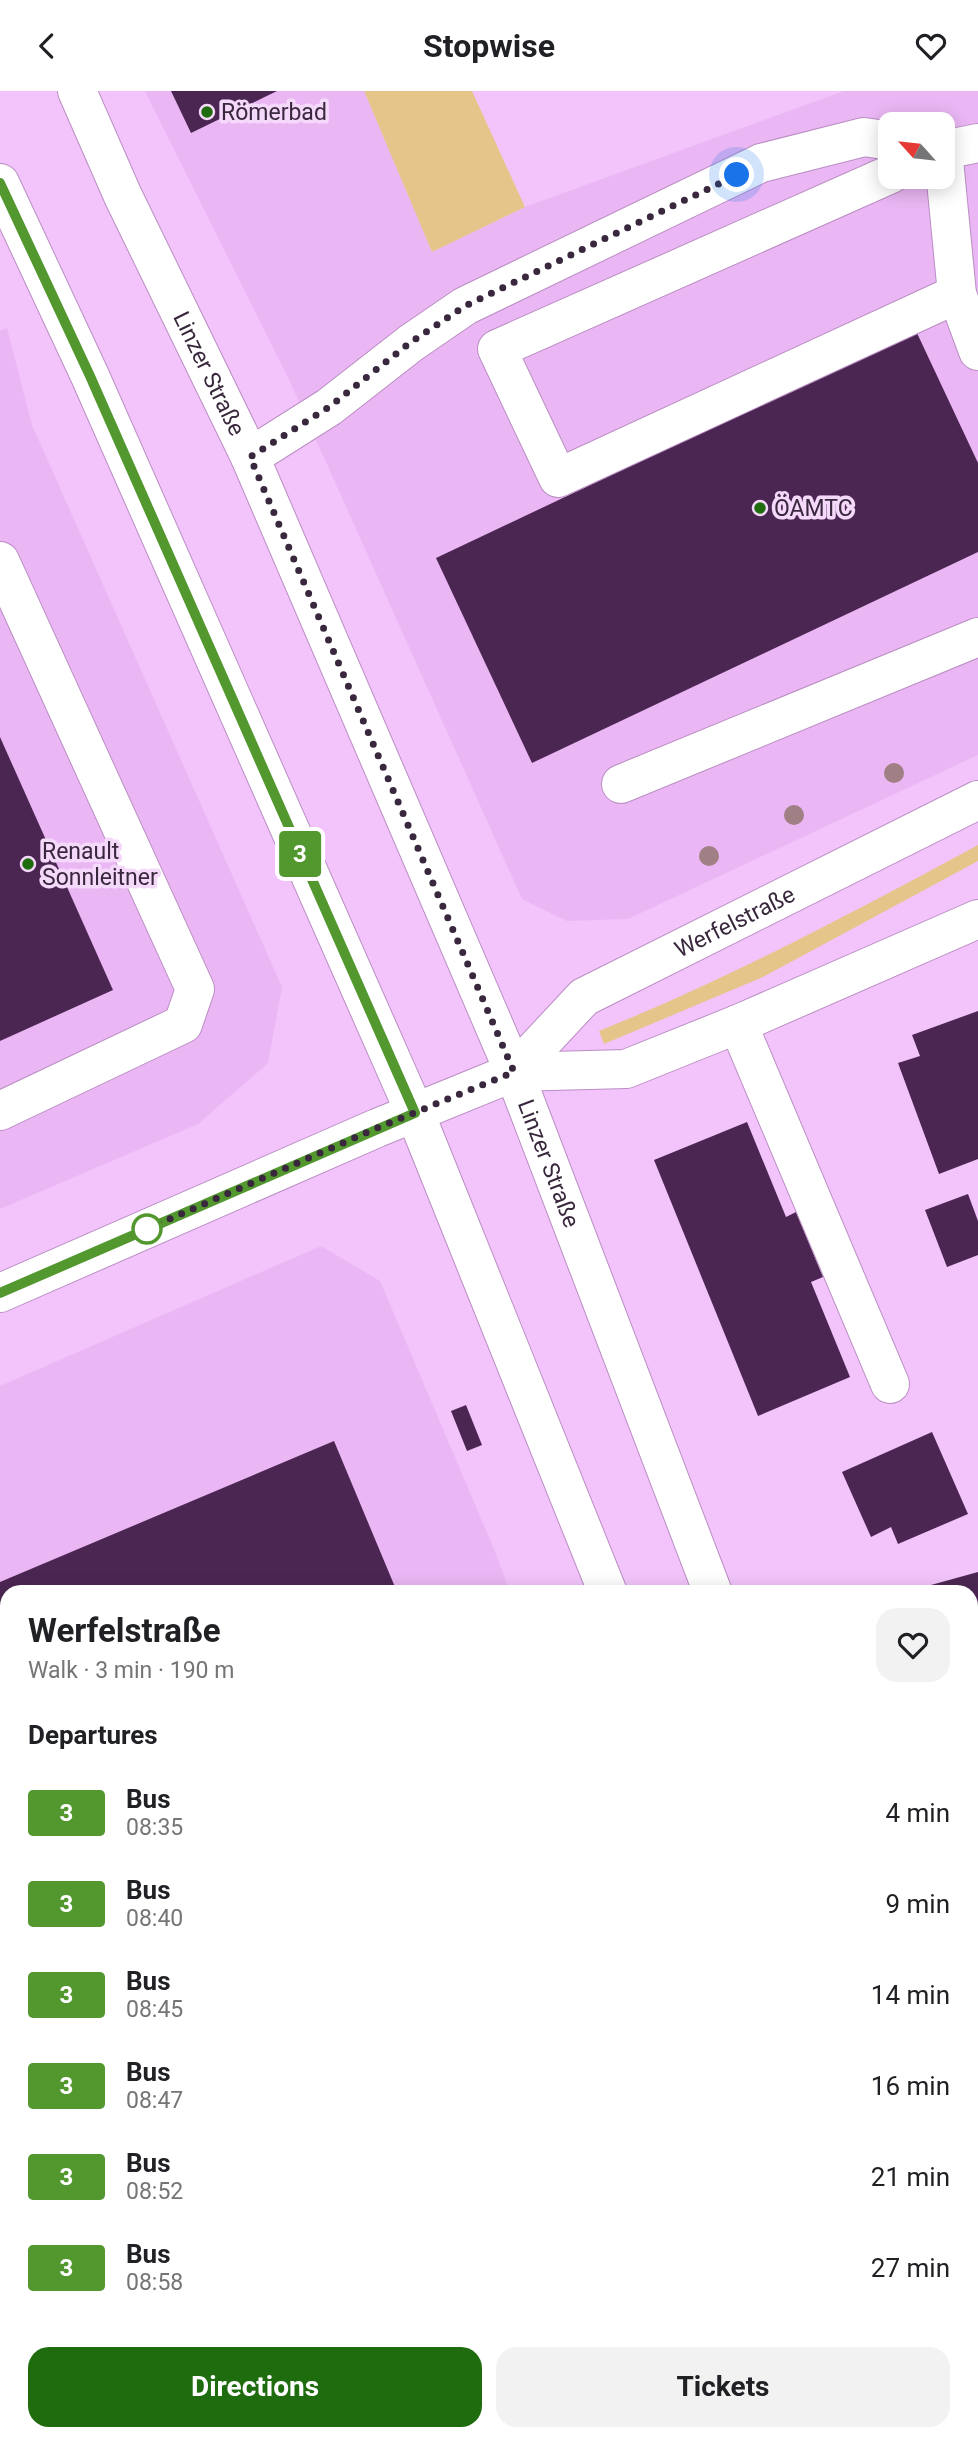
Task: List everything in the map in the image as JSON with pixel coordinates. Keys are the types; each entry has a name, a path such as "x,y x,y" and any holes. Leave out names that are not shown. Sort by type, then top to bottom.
{"main road":[{"name":"Linzer Straße","path":"77,91 123,196 250,457 514,1072 710,1585"},
{"path":"250,457 329,407 411,342 465,306 761,163 864,137 878,139"},
{"path":"956,148 978,143"},
{"path":"878,180 497,349 558,478 957,294"},
{"path":"0,183 90,376 415,1113 605,1585"},
{"path":"948,189 957,294 978,351"},
{"path":"0,561 195,989 183,1024 0,1111"},
{"path":"621,784 978,637"},
{"name":"Werfelstraße","path":"514,1072 584,997 978,800"},
{"name":"Werfelstraße","path":"0,1293 514,1072 626,1069 738,1024 978,919"},
{"path":"738,1024 890,1384"}],"shaded area":[{"path":"145,91 364,91 432,252 525,207 844,91 978,91 978,755 628,919 567,921 522,899 291,384"},
{"path":"364,91 472,91 525,207 432,252"},
{"path":"7,328 32,425 282,987 268,1063 198,1124 0,1209 0,331"},
{"path":"978,845 978,861 763,977 604,1044 599,1031 744,967"},
{"path":"321,1246 380,1281 507,1585 0,1585 0,1386"}],"building":[{"name":"Römerbad","path":"171,91 277,91 191,133"},
{"name":"ÖAMTC","path":"916,331 978,463 978,552 532,763 436,558"},
{"name":"Renault Sonnleitner","path":"0,737 113,990 0,1041"},
{"path":"978,1011 978,1159 939,1174 898,1063 920,1056 912,1035"},
{"path":"747,1122 786,1217 796,1212 823,1277 811,1282 850,1377 758,1416 654,1160"},
{"path":"968,1194 978,1221 978,1255 947,1267 925,1210"},
{"path":"466,1405 482,1445 467,1451 451,1411"},
{"path":"932,1432 968,1514 898,1544 891,1527 871,1537 842,1472"},
{"path":"334,1441 394,1585 0,1585 0,1582"},
{"path":"978,1572 978,1585 931,1585"}],"bus line":[{"name":"3","path":"0,183 90,376 415,1113 0,1293"}],"place":[{"name":"Römerbad","path":"207,112"},
{"name":"ÖAMTC","path":"760,508"},
{"name":"Renault Sonnleitner","path":"28,864"}],"route":[{"path":"147,1229 377,1128 514,1072 250,457 329,407 411,342 465,306 737,175"}]}
